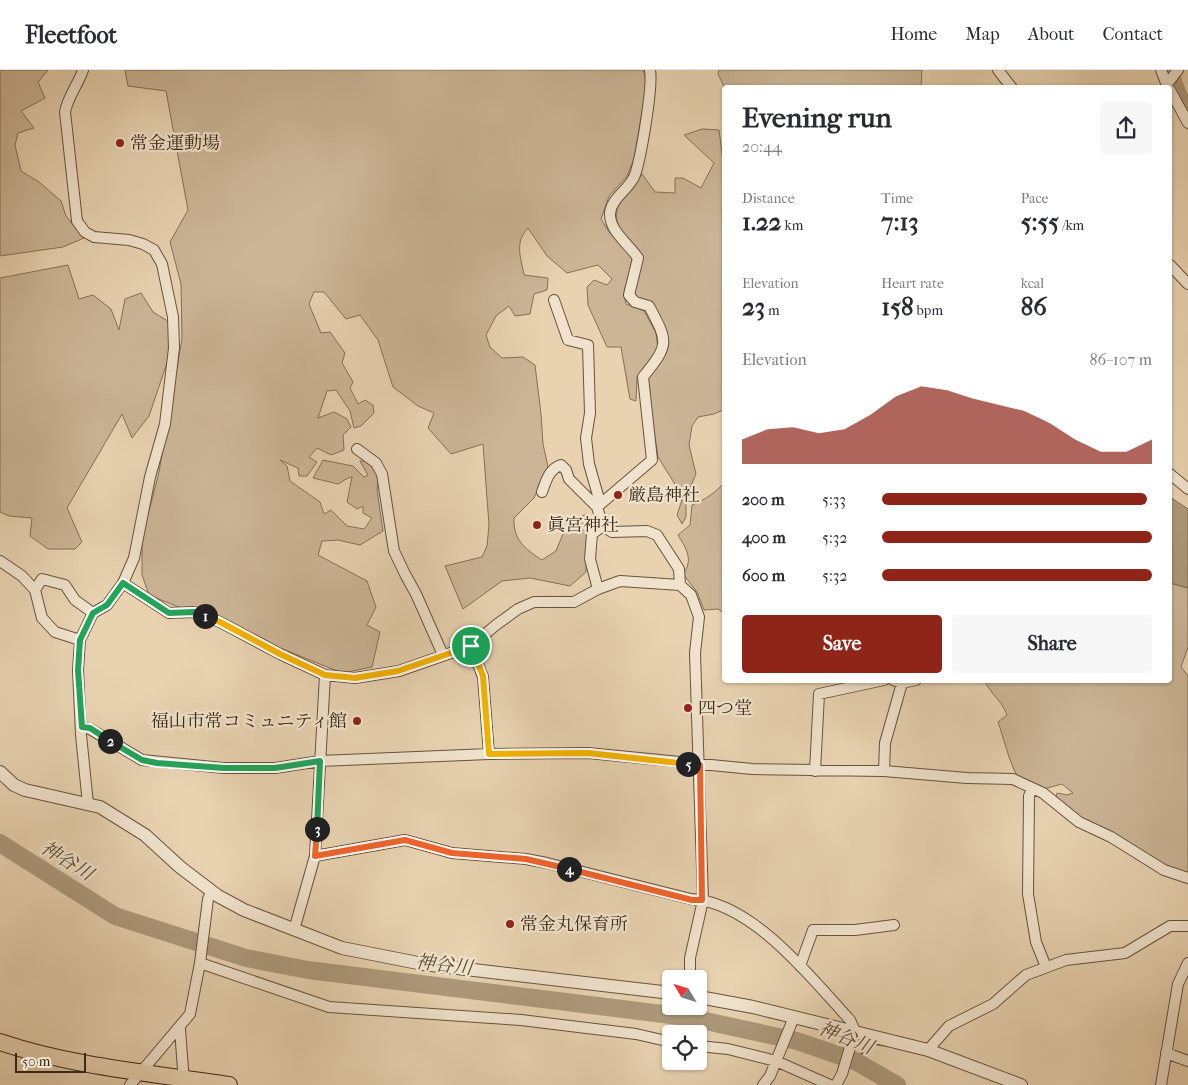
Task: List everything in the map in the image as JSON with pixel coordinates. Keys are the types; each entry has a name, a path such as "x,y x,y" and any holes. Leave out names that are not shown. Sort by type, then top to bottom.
{"main road":[{"path":"0,1042 57,1058 141,1072 184,1082 229,1085"}],"street":[{"path":"83,70 67,99 65,112 76,221 85,232 94,237 129,240 144,244 154,250 162,264 173,317 174,348 165,424 150,477 134,558 123,583 107,605 93,613 80,640 78,670 81,734 88,804"},
{"path":"597,507 652,460 643,377 659,358 665,343 662,330 649,306 635,302 629,295 638,258 613,228 610,214 615,200 634,177 651,86 650,70"},
{"path":"998,70 1010,85"},
{"path":"1161,70 1171,82 1188,122"},
{"path":"1172,267 1188,284"},
{"path":"554,300 568,340 588,345 590,413 586,438 589,464 599,499 597,507"},
{"path":"357,449 376,463 382,474 394,551 416,594 443,655"},
{"path":"542,492 546,478 554,467 561,465 566,470 569,479 597,507 603,526 612,532 648,531 657,535 679,569 680,585"},
{"path":"1172,476 1188,489"},
{"path":"598,589 590,559 592,534 603,526"},
{"path":"0,561 22,576 34,590 42,618 55,632 80,640"},
{"path":"34,590 42,579 65,585 75,600 93,613"},
{"path":"123,583 169,613 194,612 220,622 280,654 325,675 355,678 398,671 471,646 518,609 534,602 574,602 598,589 620,581 680,585 691,594 698,617 696,653 702,900 690,958 690,970"},
{"path":"471,646 483,676 489,754"},
{"path":"294,930 315,856 325,675"},
{"path":"815,771 818,694 870,683"},
{"path":"884,771 885,743 897,683"},
{"path":"82,727 90,728 142,760 157,763 224,768 275,768 320,761 489,754 588,753 700,765 815,771 884,771 967,778 1013,779 1043,793 1079,822 1111,837 1164,870 1188,878"},
{"path":"0,772 14,785 25,790 100,808 146,835 180,867 212,891 244,910 342,948 423,964 662,992"},
{"path":"1032,788 1029,796 1028,894 1036,942 1046,967"},
{"path":"315,856 405,840 452,853 540,862 692,900 702,900 732,912 762,930 800,966 850,1020 854,1034 842,1074 836,1085"},
{"path":"130,1085 180,1029 190,1014 200,964 208,899 212,891"},
{"path":"800,966 812,930 855,930 894,925"},
{"path":"928,1050 949,1026 993,1004 1026,975 1066,960 1125,953 1170,926 1188,926"},
{"path":"1161,1085 1178,984 1188,963"},
{"path":"200,964 329,1007 521,1020 636,1034 662,1040"},
{"path":"708,999 794,1017 854,1034 928,1050 1022,1085"},
{"path":"763,1085 770,1076 794,1017"},
{"path":"180,1029 184,1082"},
{"path":"707,1047 728,1049 776,1061 830,1085"},
{"path":"1166,1053 1188,1061"}],"shaded area":[{"path":"0,70 48,70 38,82 45,98 21,111 34,128 18,133 15,145 21,171 39,182 61,201 66,216 84,238 63,247 0,256"},
{"path":"125,70 643,70 647,82 634,159 627,176 609,196 601,219 609,232 633,257 624,292 626,304 644,311 656,333 658,349 637,377 636,401 630,399 621,347 607,347 588,305 587,287 594,280 607,285 612,279 598,265 567,273 547,256 528,228 521,239 520,245 524,275 548,278 547,290 534,294 530,314 515,316 509,306 496,316 486,335 490,347 502,358 523,357 535,365 543,444 548,467 534,498 514,518 514,526 518,538 525,548 542,560 556,551 565,529 579,517 587,514 586,572 570,586 530,578 502,581 463,609 445,566 482,557 487,546 489,525 483,444 451,454 428,428 434,413 418,406 393,387 378,340 360,315 346,319 324,292 314,292 309,304 321,333 330,332 345,353 342,363 353,382 350,388 358,404 365,400 373,405 374,413 361,426 354,428 350,411 336,390 327,391 318,418 334,412 347,419 351,427 343,435 344,450 331,455 317,448 309,457 317,462 307,476 299,476 298,468 280,460 287,466 290,481 320,502 324,514 331,510 347,526 364,529 372,518 363,513 363,506 357,509 347,502 352,477 338,484 313,478 323,460 353,466 364,477 368,475 360,461 374,462 379,471 377,490 383,531 360,545 338,540 322,541 318,555 367,581 376,607 367,625 380,632 372,667 342,673 149,595 142,575 142,538 159,472 182,339 181,284 170,242 188,210 166,91 128,86"},
{"path":"719,70 922,70 921,85 723,85 718,74"},
{"path":"702,129 719,130 722,153 722,410 698,417 692,426 689,445 696,474 686,497 686,517 682,524 677,515 683,497 658,457 648,390 648,378 666,334 636,298 633,291 640,270 619,229 617,212 621,201 642,174 655,192 675,193 675,178 683,178 701,188 714,163 684,135"},
{"path":"68,265 79,299 93,295 111,309 119,330 125,299 141,293 153,312 171,323 170,354 149,416 132,438 122,414 67,508 82,542 75,549 48,549 30,536 32,518 9,516 0,512 0,278"},
{"path":"722,485 722,612 718,609 704,610 697,592 683,574 688,564 688,554 678,535 690,525 692,505"},
{"path":"1172,498 1188,509 1188,588 1172,584"},
{"path":"1172,584 1188,588 1188,647 1181,667 1188,676 1188,876 1165,867 1053,807 1057,793 1067,795 1073,793 1062,784 1040,790 1022,781 1011,763 998,722 1007,715 1002,705 986,683 1172,683"}],"waterway":[{"path":"1169,70 1178,95 1188,111"},
{"name":"神谷川","path":"0,843 115,916 246,958 308,970 687,1017 797,1041 855,1061 897,1085"},
{"path":"855,1061 871,1043 884,1045"}],"place":[{"name":"常金運動場","path":"120,143"},
{"name":"厳島神社","path":"618,495"},
{"name":"眞宮神社","path":"537,525"},
{"name":"四つ堂","path":"688,708"},
{"name":"福山市常コミュニティ館","path":"357,721"},
{"name":"常金丸保育所","path":"510,924"}],"route":[{"path":"123,583 169,613 194,612 220,622 280,654 325,675 355,678 398,671 471,646 483,676 489,754 588,753 700,765 702,900 692,900 526,859 452,853 405,840 315,856 320,761 275,768 224,768 157,763 142,760 90,728 82,727 78,670 80,640 93,613 107,605 123,583"}]}
